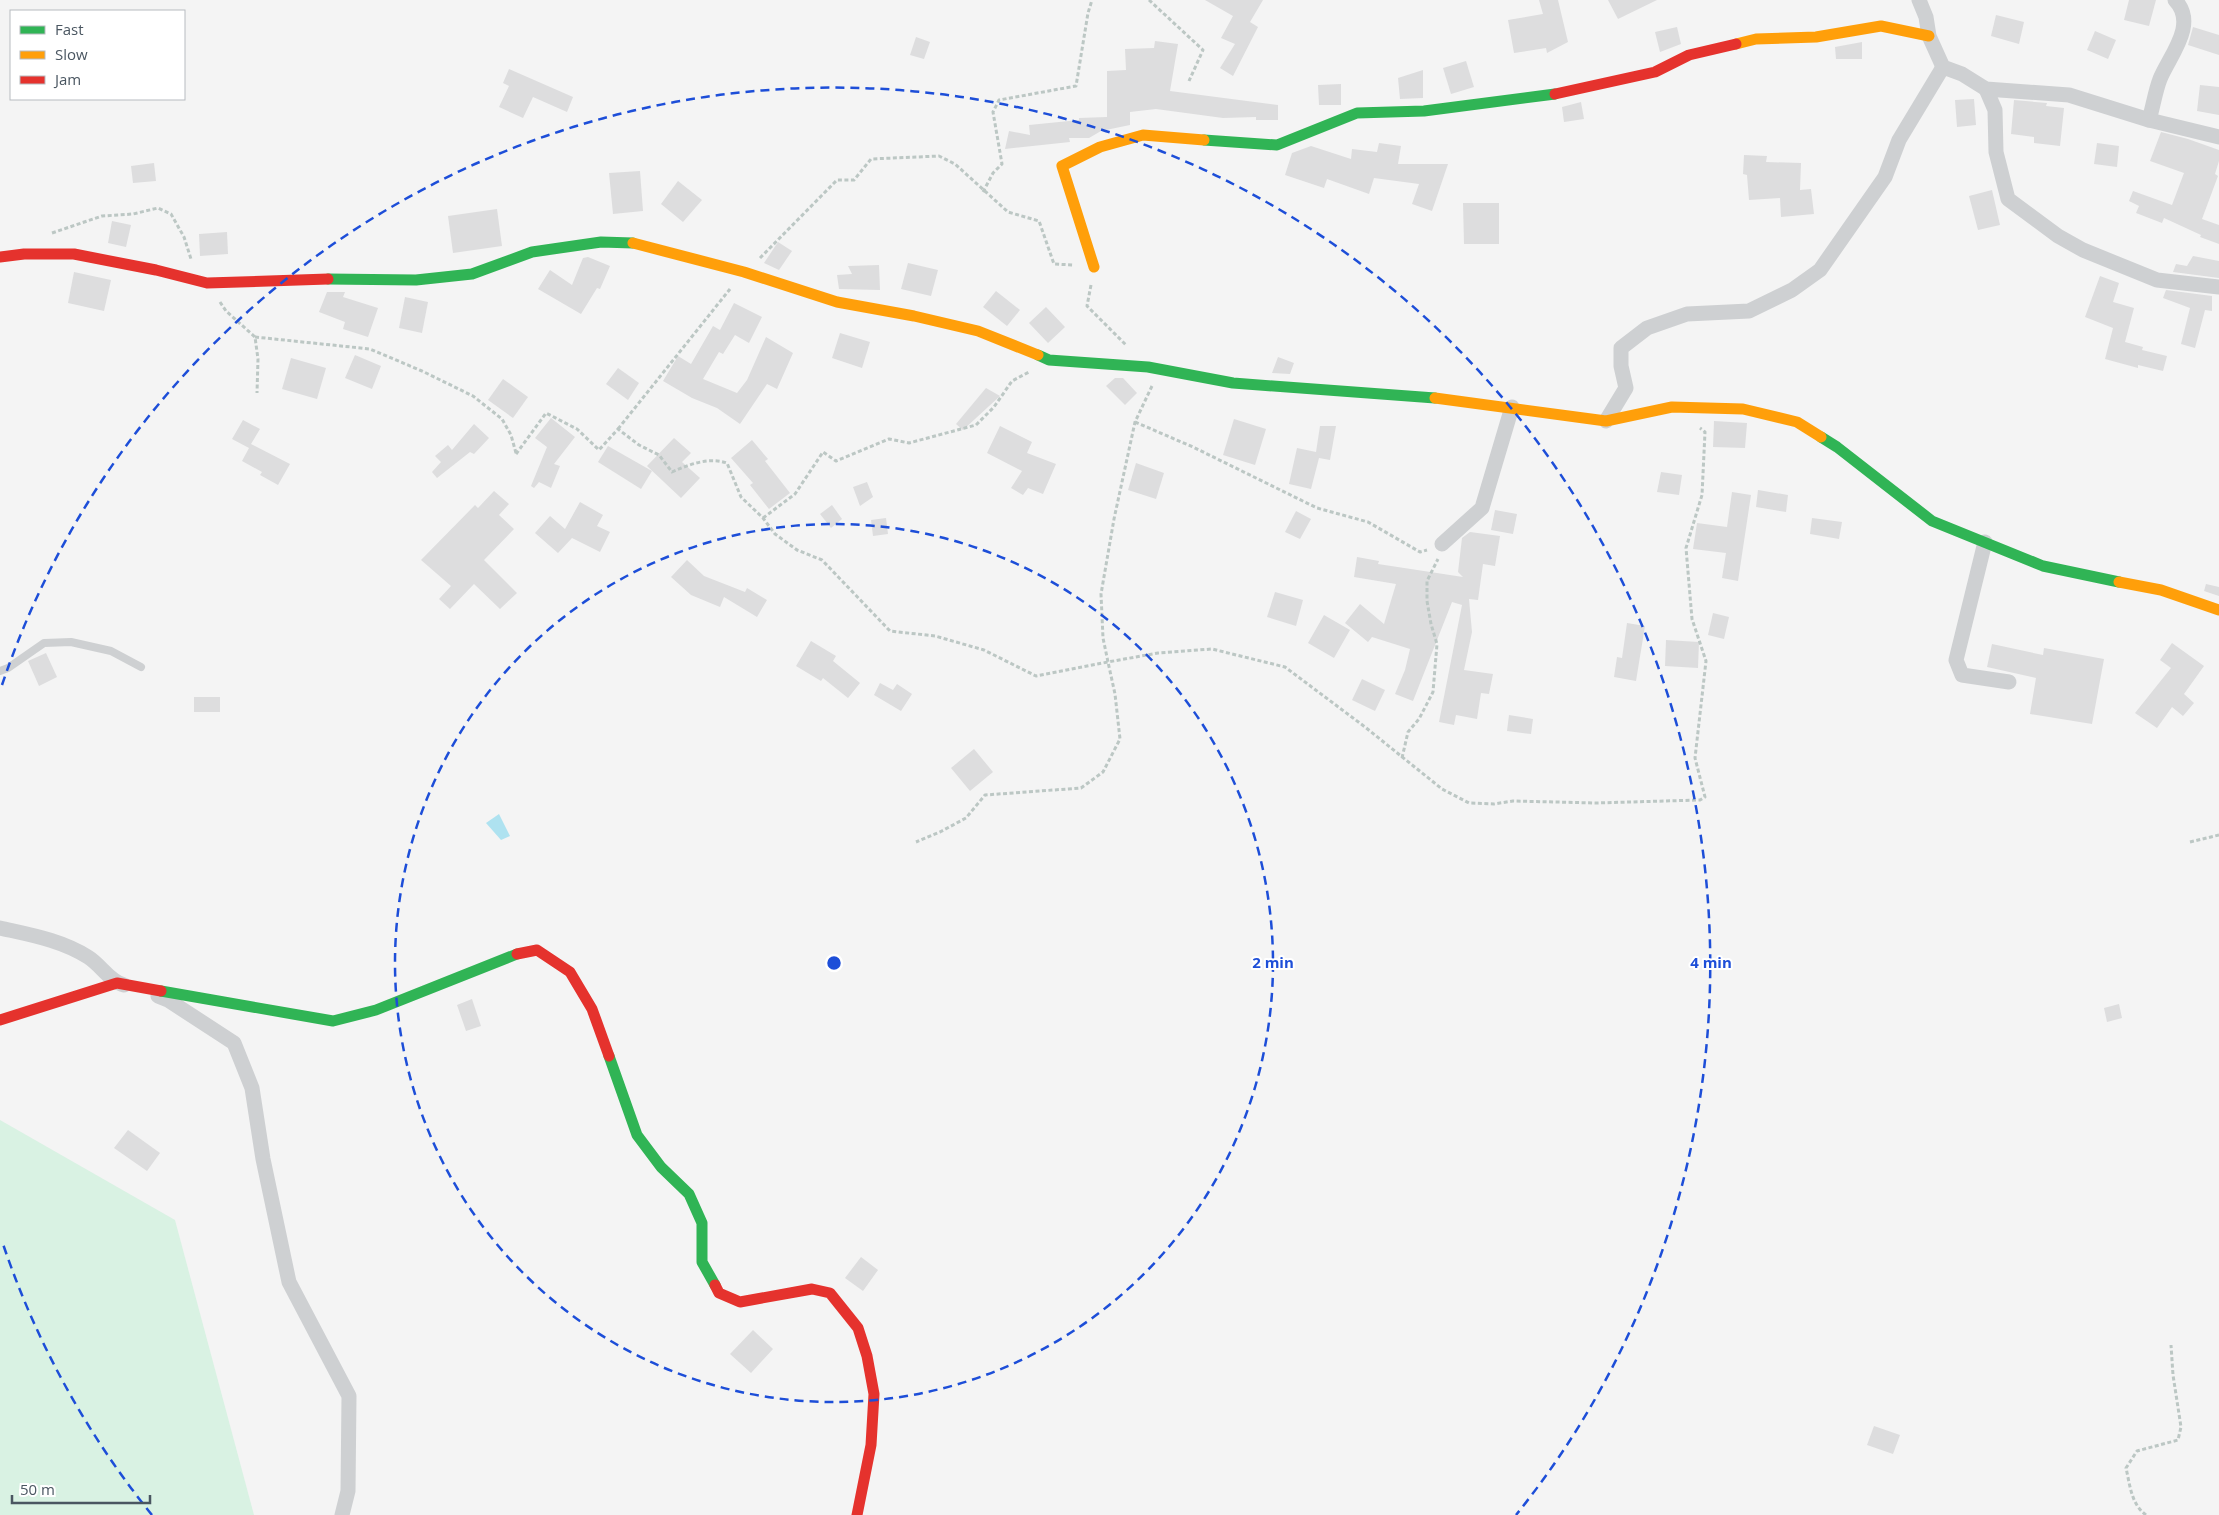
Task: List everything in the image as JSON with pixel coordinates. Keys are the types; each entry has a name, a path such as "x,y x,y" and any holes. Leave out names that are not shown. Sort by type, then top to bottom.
{"street":[{"path":"1919,0 1926,17 1929,36 1943,67 1962,74 1986,89 2069,95 2149,120 2219,137"},
{"path":"2149,120 2160,79 2177,48 2184,26 2180,6 2175,0"},
{"path":"1094,267 1082,224 1070,197 1062,166 1100,147 1143,135 1277,145 1357,112 1424,111 1558,94 1655,72 1689,56 1756,39 1816,37 1881,26 1929,36"},
{"path":"1606,421 1626,388 1621,366 1621,348 1647,328 1686,314 1749,311 1792,290 1820,270 1885,177 1899,140 1943,67"},
{"path":"1986,89 1995,110 1996,152 2008,199 2058,236 2083,250 2157,280 2219,287"},
{"path":"0,257 24,254 74,254 156,270 207,283 308,280 416,280 472,274 532,252 601,242 635,243 744,272 837,302 914,316 978,331 1049,360 1148,367 1233,383 1442,399 1606,421 1672,407 1743,409 1797,422 1837,447 1932,521 2043,566 2161,590 2219,610"},
{"path":"1442,544 1482,508 1512,407"},
{"path":"1985,542 1956,660 1962,675 2010,682"},
{"path":"0,928 62,942 90,958 118,983 168,1000 234,1043 252,1088 262,1159 289,1282 348,1396 348,1491 342,1515"},
{"path":"0,1020 118,983 333,1021 376,1010 512,955 537,950 570,972 592,1009 637,1135 661,1167 689,1194 702,1223 702,1262 719,1293 740,1302 812,1289 830,1293 858,1328 868,1356 874,1394 871,1445 857,1515"}],"lane":[{"path":"0,671 8,668 44,643 71,642 111,651 141,667"}],"path":[{"path":"983,192 993,173 1002,164 993,112 999,100 1076,86 1088,13 1092,0"},
{"path":"1149,0 1203,50 1189,81"},
{"path":"256,337 370,350 422,371 473,396 502,419 511,435 516,454 546,413 577,429 599,450 744,272"},
{"path":"763,518 795,494 823,452 836,461 889,439 909,443 976,425 994,408 1012,382 1049,360"},
{"path":"1135,422 1193,447 1317,508 1368,522 1420,552 1442,544"},
{"path":"618,429 639,445 659,455 672,472 692,463 718,460 727,463 741,497 763,518 775,534 797,550 822,560 890,631 936,636 984,650 1036,676 1158,653 1212,650 1285,666 1366,727 1442,789 1469,803 1494,804 1513,801 1649,802 1700,800 1705,796 1695,758 1706,661 1692,619 1686,548 1702,495 1705,432 1698,427"},
{"path":"1402,758 1408,732 1419,720 1433,692 1437,644 1427,601 1427,581 1437,564 1442,544"},
{"path":"916,842 966,818 985,795 1081,788 1103,772 1120,739 1115,694 1108,662"},
{"path":"2190,842 2219,835"},
{"path":"2146,1515 2139,1510 2132,1494 2126,1468 2136,1451 2178,1440 2181,1428 2173,1375 2171,1345"}],"green space":[{"path":"0,1120 175,1220 254,1515 0,1515"}],"water":[{"path":"499,814 510,836 501,840 486,823"}],"building":[{"path":"1205,0 1263,0 1250,22 1258,27 1233,76 1220,68 1235,44 1221,38 1233,16"},
{"path":"1539,0 1558,0 1568,42 1547,53 1546,48 1514,53 1508,20 1543,14"},
{"path":"1608,0 1657,0 1618,19"},
{"path":"2129,0 2156,0 2149,26 2124,20"},
{"path":"1996,15 2024,22 2019,44 1991,36"},
{"path":"1677,27 1681,44 1660,52 1655,32"},
{"path":"2193,27 2219,35 2219,55 2188,45"},
{"path":"2095,31 2116,40 2108,59 2087,50"},
{"path":"916,37 930,42 924,59 910,55"},
{"path":"1155,41 1178,44 1170,91 1278,105 1278,120 1256,120 1256,117 1223,118 1156,109 1130,112 1130,125 1101,131 1089,138 1069,138 1070,142 1005,149 1009,131 1030,135 1029,125 1079,120 1079,118 1107,117 1107,71 1126,70 1125,49 1154,48"},
{"path":"1862,42 1862,59 1836,59 1835,47"},
{"path":"1466,61 1474,87 1451,94 1443,68"},
{"path":"509,69 573,97 567,112 533,97 523,118 499,107 509,86 503,83"},
{"path":"1423,70 1423,98 1400,99 1398,78"},
{"path":"1341,84 1341,105 1319,105 1318,85"},
{"path":"2200,85 2219,87 2219,115 2197,111"},
{"path":"1974,99 1976,125 1957,127 1955,100"},
{"path":"2014,100 2047,103 2046,106 2064,108 2060,146 2034,143 2034,137 2011,134"},
{"path":"1581,102 1584,119 1564,122 1562,107"},
{"path":"2161,132 2219,150 2219,161 2215,174 2218,176 2202,219 2219,225 2219,244 2200,237 2201,235 2164,218 2162,223 2136,213 2139,206 2129,201 2133,191 2172,205 2184,173 2150,161"},
{"path":"1379,143 1401,146 1398,164 1448,164 1432,211 1412,204 1419,184 1374,178 1369,194 1327,179 1324,188 1285,175 1292,153 1311,146 1351,159 1352,149 1377,152"},
{"path":"2097,143 2119,146 2117,167 2094,164"},
{"path":"1744,155 1767,156 1766,162 1801,163 1800,190 1811,189 1814,214 1781,217 1780,198 1749,200 1747,175 1743,174"},
{"path":"154,163 156,181 133,183 131,166"},
{"path":"640,171 643,211 613,214 609,173"},
{"path":"678,181 702,200 683,222 661,204"},
{"path":"1992,190 2000,225 1978,230 1969,196"},
{"path":"1463,203 1499,203 1499,244 1464,244"},
{"path":"497,209 502,246 453,253 448,216"},
{"path":"112,221 131,225 126,247 108,243"},
{"path":"227,232 228,254 200,256 199,234"},
{"path":"778,242 792,251 779,270 764,263"},
{"path":"2193,256 2219,261 2219,278 2173,272 2176,264 2187,266"},
{"path":"588,257 610,266 600,289 597,288 581,314 538,289 550,270 572,285 583,258"},
{"path":"908,263 938,270 931,296 901,289"},
{"path":"879,265 880,290 839,289 837,275 852,274 848,266"},
{"path":"74,272 111,280 104,311 68,303"},
{"path":"2100,276 2119,283 2113,302 2134,308 2125,342 2143,347 2142,350 2167,356 2163,371 2138,365 2138,368 2105,359 2113,328 2085,317"},
{"path":"2166,290 2212,296 2212,311 2205,310 2195,348 2181,344 2190,308 2163,298"},
{"path":"996,291 1020,310 1007,326 983,307"},
{"path":"327,292 345,292 343,297 378,308 368,337 343,329 345,322 319,312"},
{"path":"405,297 428,302 422,333 399,328"},
{"path":"734,303 762,317 749,343 735,335 723,354 719,352 703,379 737,393 747,380 766,337 793,353 777,389 767,384 740,424 717,408 692,398 663,381 678,356 691,364 713,326 720,330"},
{"path":"1046,307 1065,327 1048,343 1029,323"},
{"path":"840,333 870,342 862,368 832,358"},
{"path":"355,355 381,366 372,389 345,378"},
{"path":"1278,357 1294,363 1290,374 1272,373"},
{"path":"291,358 326,368 317,399 282,389"},
{"path":"618,368 639,383 628,400 606,384"},
{"path":"1115,378 1123,378 1137,393 1125,405 1106,386"},
{"path":"503,379 528,397 513,418 488,400"},
{"path":"986,388 1000,396 963,430 956,424"},
{"path":"551,418 575,437 554,464 560,466 551,488 539,482 534,488 531,486 547,447 535,438"},
{"path":"1234,419 1266,429 1255,465 1223,455"},
{"path":"243,420 260,429 251,444 290,464 278,485 260,475 262,472 242,461 249,448 232,439"},
{"path":"1714,421 1747,423 1745,448 1713,447"},
{"path":"474,424 489,438 474,454 470,452 437,478 432,472 441,462 435,456 448,445 452,450"},
{"path":"1000,426 1032,442 1027,453 1056,464 1043,494 1028,488 1023,495 1011,488 1022,471 987,453"},
{"path":"1320,426 1336,426 1330,460 1319,458 1311,489 1289,484 1297,448 1316,452"},
{"path":"674,438 691,453 682,462 700,478 681,498 647,466"},
{"path":"752,440 768,459 765,461 790,493 769,509 750,485 753,483 731,458"},
{"path":"608,446 652,471 641,489 598,462"},
{"path":"1136,463 1164,473 1156,499 1128,490"},
{"path":"1661,472 1682,475 1679,495 1657,492"},
{"path":"867,482 873,497 860,506 853,487"},
{"path":"1758,490 1788,495 1786,512 1756,507"},
{"path":"494,491 509,504 499,515 514,529 484,560 517,593 500,609 474,584 450,609 439,599 451,586 421,560 475,505 478,508"},
{"path":"1732,492 1751,495 1738,581 1722,578 1726,553 1693,549 1697,523 1727,527"},
{"path":"580,502 603,515 597,526 610,532 600,552 572,538 558,553 535,533 550,516 565,529"},
{"path":"832,505 842,519 831,528 820,514"},
{"path":"1495,510 1517,514 1513,534 1491,530"},
{"path":"1296,511 1311,519 1300,539 1285,532"},
{"path":"886,518 888,534 873,536 871,520"},
{"path":"1812,518 1842,522 1839,539 1810,534"},
{"path":"1470,532 1500,536 1495,566 1483,564 1478,600 1469,599 1472,632 1464,670 1493,674 1489,694 1481,693 1477,719 1456,715 1454,725 1439,722 1462,605 1452,602 1413,701 1395,694 1405,670 1410,649 1372,637 1368,642 1345,623 1360,604 1384,624 1396,584 1354,577 1357,557 1379,561 1378,564 1463,577 1458,572 1462,538"},
{"path":"687,560 704,576 745,592 747,588 767,600 757,617 724,597 720,607 691,595 671,577"},
{"path":"2206,584 2219,587 2219,596 2204,591"},
{"path":"1275,592 1303,600 1296,626 1267,617"},
{"path":"1713,613 1729,617 1724,639 1708,635"},
{"path":"1324,615 1350,630 1334,658 1308,643"},
{"path":"1627,623 1645,626 1636,681 1614,677 1617,657 1622,658"},
{"path":"1666,640 1699,642 1698,668 1665,666"},
{"path":"811,641 836,656 833,661 860,683 848,698 823,678 821,681 796,666"},
{"path":"2172,643 2204,666 2184,694 2194,703 2183,716 2172,707 2157,728 2135,713 2171,668 2160,660"},
{"path":"1992,644 2043,655 2044,648 2104,659 2092,724 2030,714 2036,678 1987,667"},
{"path":"46,653 57,677 39,686 28,661"},
{"path":"1362,679 1385,690 1375,711 1352,700"},
{"path":"880,683 893,690 897,684 912,694 901,711 874,695"},
{"path":"194,697 220,697 220,712 194,712"},
{"path":"1509,715 1533,719 1531,734 1507,731"},
{"path":"974,749 993,772 970,791 951,768"},
{"path":"472,999 481,1026 466,1031 457,1005"},
{"path":"2119,1004 2122,1018 2107,1022 2104,1008"},
{"path":"128,1130 160,1153 147,1171 114,1148"},
{"path":"861,1257 878,1270 863,1291 845,1278"},
{"path":"753,1330 773,1349 751,1373 730,1354"},
{"path":"1874,1426 1900,1435 1893,1454 1867,1445"}],"traffic: fast":[{"path":"1204,140 1277,145 1357,113 1424,111 1555,94"},
{"path":"328,279 416,280 472,274 532,252 601,242 633,243"},
{"path":"1038,355 1049,360 1148,367 1233,383 1435,398"},
{"path":"1821,437 1837,447 1932,521 2043,566 2119,582"},
{"path":"161,991 333,1021 376,1010 517,954"},
{"path":"609,1056 637,1135 661,1167 689,1194 702,1223 702,1262 715,1285"}],"traffic: slow":[{"path":"1736,44 1756,39 1816,37 1881,26 1929,36"},
{"path":"1094,267 1062,166 1100,147 1143,135 1204,140"},
{"path":"633,243 744,272 837,302 914,316 978,331 1038,355"},
{"path":"1435,398 1606,421 1672,407 1743,409 1797,422 1821,437"},
{"path":"2119,582 2161,590 2219,610"}],"traffic: jam":[{"path":"1555,94 1655,72 1689,55 1736,44"},
{"path":"0,257 24,254 74,254 156,270 207,283 328,279"},
{"path":"517,954 537,950 570,972 592,1009 609,1056"},
{"path":"0,1020 117,983 161,991"},
{"path":"715,1285 719,1293 740,1302 812,1289 830,1293 858,1328 867,1356 874,1394 871,1445 857,1515"}]}
